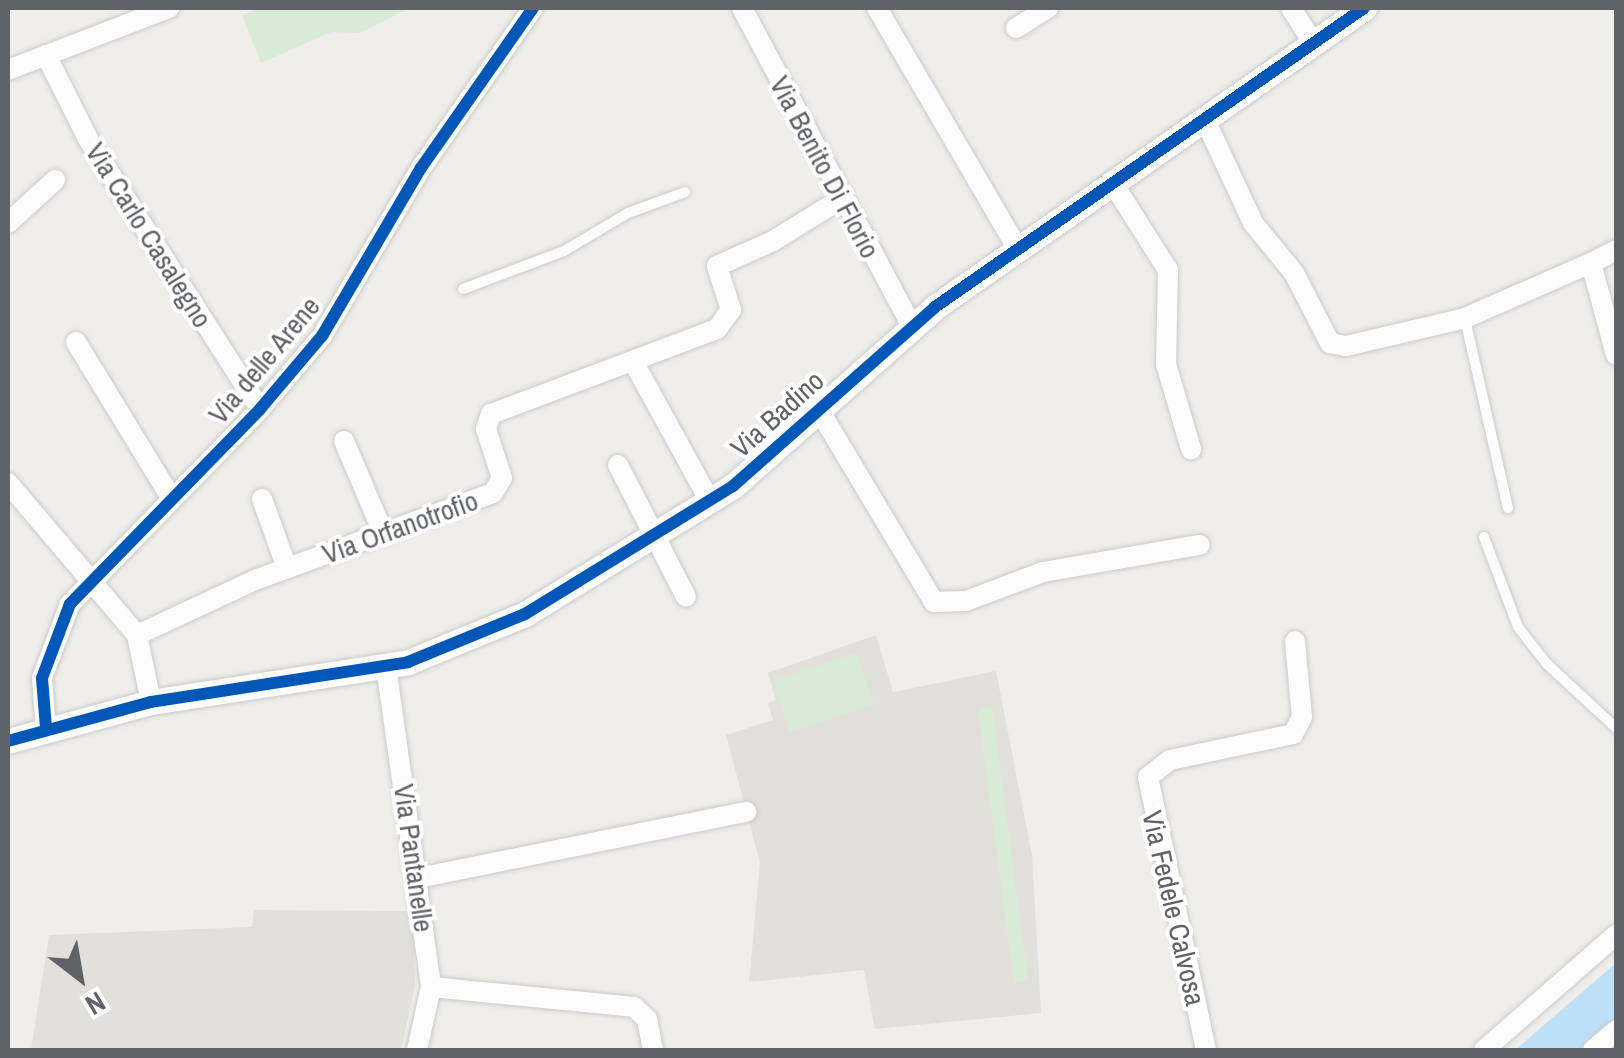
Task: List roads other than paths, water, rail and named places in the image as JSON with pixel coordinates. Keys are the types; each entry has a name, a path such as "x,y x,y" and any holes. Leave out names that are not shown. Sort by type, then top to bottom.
{"street":[{"path":"8,70 169,8"},
{"name":"Via Benito Di Florio","path":"742,8 839,200 912,326"},
{"path":"877,8 1018,250"},
{"path":"1016,28 1048,8"},
{"path":"1291,8 1314,44"},
{"name":"Via Badino","path":"8,741 151,702 386,666 482,636 710,501 912,326 1364,8"},
{"name":"Via delle Arene","path":"46,728 41,685 48,653 64,613 90,581 260,409 336,317 420,168 532,9"},
{"name":"Via Carlo Casalegno","path":"46,55 88,139 260,409"},
{"path":"1206,122 1253,223 1294,273 1330,343 1346,346 1465,318 1616,250"},
{"path":"8,223 55,180"},
{"path":"1114,185 1168,270 1168,372 1191,449"},
{"path":"710,501 634,362 723,325 730,304 717,266 773,241 839,200"},
{"path":"1591,263 1616,355"},
{"path":"76,342 172,499"},
{"name":"Via Orfanotrofio","path":"137,634 286,568 498,490 502,478 488,418 634,362"},
{"path":"819,410 934,602 966,601 1042,572 1200,545"},
{"path":"344,441 384,535"},
{"path":"618,466 686,597"},
{"path":"8,483 137,634 151,702"},
{"path":"262,499 286,568"},
{"name":"Via Fedele Calvosa","path":"1206,1050 1148,777 1164,762 1293,734 1302,716 1294,641"},
{"name":"Via Pantanelle","path":"386,666 431,987 417,1050"},
{"path":"418,878 746,812"},
{"path":"1484,1050 1616,936"},
{"path":"431,987 634,1007 650,1025 653,1050"},
{"path":"1594,1050 1616,1030"}],"lane":[{"path":"463,288 564,252 628,213 686,192"},
{"path":"1465,318 1508,508"},
{"path":"1484,537 1518,627 1547,664 1616,728"}],"water":[{"path":"1616,963 1616,1018 1579,1050 1515,1050"}]}
